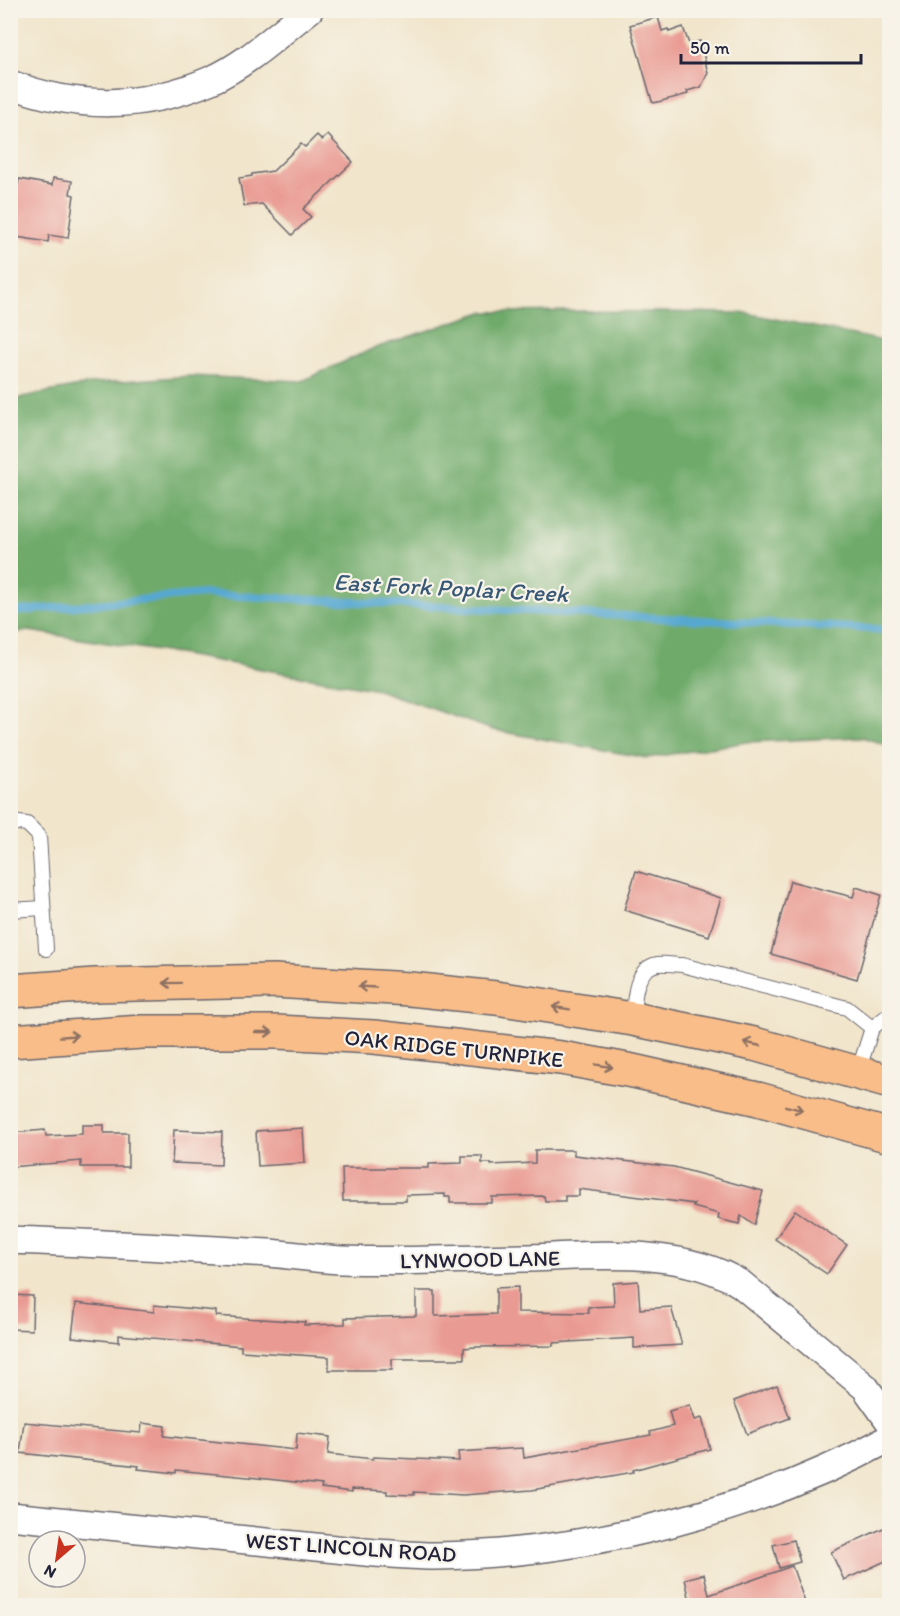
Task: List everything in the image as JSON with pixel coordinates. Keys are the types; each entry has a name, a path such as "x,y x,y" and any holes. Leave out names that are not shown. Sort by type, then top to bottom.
{"highway":[{"path":"10,991 95,985 274,981 410,989 496,998 633,1019 754,1044 890,1082"},
{"name":"OAK RIDGE TURNPIKE","path":"10,1041 142,1032 277,1032 374,1036 561,1059 633,1071 802,1110 890,1136"}],"street":[{"path":"10,84 38,94 80,103 122,104 166,95 212,79 236,65 309,10"},
{"name":"LYNWOOD LANE","path":"10,1240 272,1254 340,1260 651,1257 690,1262 728,1276 750,1292 865,1387 890,1422"},
{"name":"WEST LINCOLN ROAD","path":"10,1516 375,1553 434,1556 516,1552 631,1533 760,1496 826,1470 890,1438"}],"lane":[{"path":"10,822 27,824 39,836 46,949"},
{"path":"10,910 43,908"},
{"path":"633,1019 635,990 645,970 657,964 682,965 847,1008 872,1028"},
{"path":"858,1072 872,1028 890,1014"}],"green space":[{"path":"483,312 746,313 889,342 889,746 862,737 747,742 647,758 493,730 378,690 178,654 29,631 11,633 10,406 22,397 95,383 190,376 302,381 372,349"}],"building":[{"path":"658,17 662,31 668,29 669,32 683,27 689,44 700,41 708,73 701,87 687,91 688,94 654,103 630,25"},
{"path":"317,135 322,140 328,135 353,162 303,209 311,217 292,235 262,204 244,206 239,178 273,171 301,144 305,147"},
{"path":"53,178 72,181 70,194 74,195 68,238 49,235 48,242 10,236 12,185 18,186 19,179 52,185"},
{"path":"636,871 721,898 709,936 624,910"},
{"path":"790,881 853,897 856,887 881,895 857,979 771,954"},
{"path":"82,1125 104,1125 104,1133 128,1133 128,1167 81,1167 81,1161 10,1167 10,1133 45,1130 46,1136 82,1134"},
{"path":"303,1128 305,1163 258,1166 256,1131"},
{"path":"174,1130 222,1132 221,1165 172,1163"},
{"path":"535,1150 574,1150 574,1155 674,1167 763,1191 754,1225 741,1216 739,1224 718,1219 719,1214 693,1207 694,1204 579,1189 579,1196 565,1196 565,1201 545,1201 544,1196 492,1197 492,1203 450,1203 450,1197 445,1197 445,1194 406,1195 406,1201 343,1201 342,1168 429,1168 429,1164 462,1163 462,1156 482,1156 482,1163 491,1163 491,1165 535,1163"},
{"path":"795,1210 847,1245 827,1274 775,1239"},
{"path":"638,1281 640,1309 671,1307 682,1345 634,1348 634,1338 553,1343 553,1346 475,1347 464,1348 464,1359 392,1359 392,1370 329,1370 329,1357 241,1351 241,1346 119,1335 119,1342 72,1337 76,1303 154,1312 154,1305 216,1311 216,1316 305,1322 304,1325 345,1324 345,1318 416,1316 416,1291 435,1291 435,1316 496,1314 496,1288 518,1287 518,1312 589,1313 588,1307 614,1306 613,1283"},
{"path":"10,1295 33,1296 32,1330 10,1329"},
{"path":"777,1385 790,1418 747,1434 734,1401"},
{"path":"690,1405 695,1420 702,1418 710,1449 633,1470 634,1472 532,1490 463,1495 414,1492 414,1495 387,1494 387,1491 352,1489 352,1492 321,1488 322,1485 176,1470 176,1473 138,1469 139,1466 20,1453 24,1422 141,1433 142,1423 165,1426 164,1436 296,1450 297,1433 330,1437 328,1454 373,1459 373,1457 459,1461 458,1452 523,1448 524,1458 651,1435 650,1432 673,1426 669,1411"},
{"path":"890,1525 890,1559 844,1580 831,1552"},
{"path":"794,1540 800,1562 779,1568 773,1545"},
{"path":"792,1566 806,1605 687,1605 686,1602 690,1601 685,1579 704,1574 709,1595"}],"waterway":[{"name":"East Fork Poplar Creek","path":"10,612 204,594 890,630"}]}
